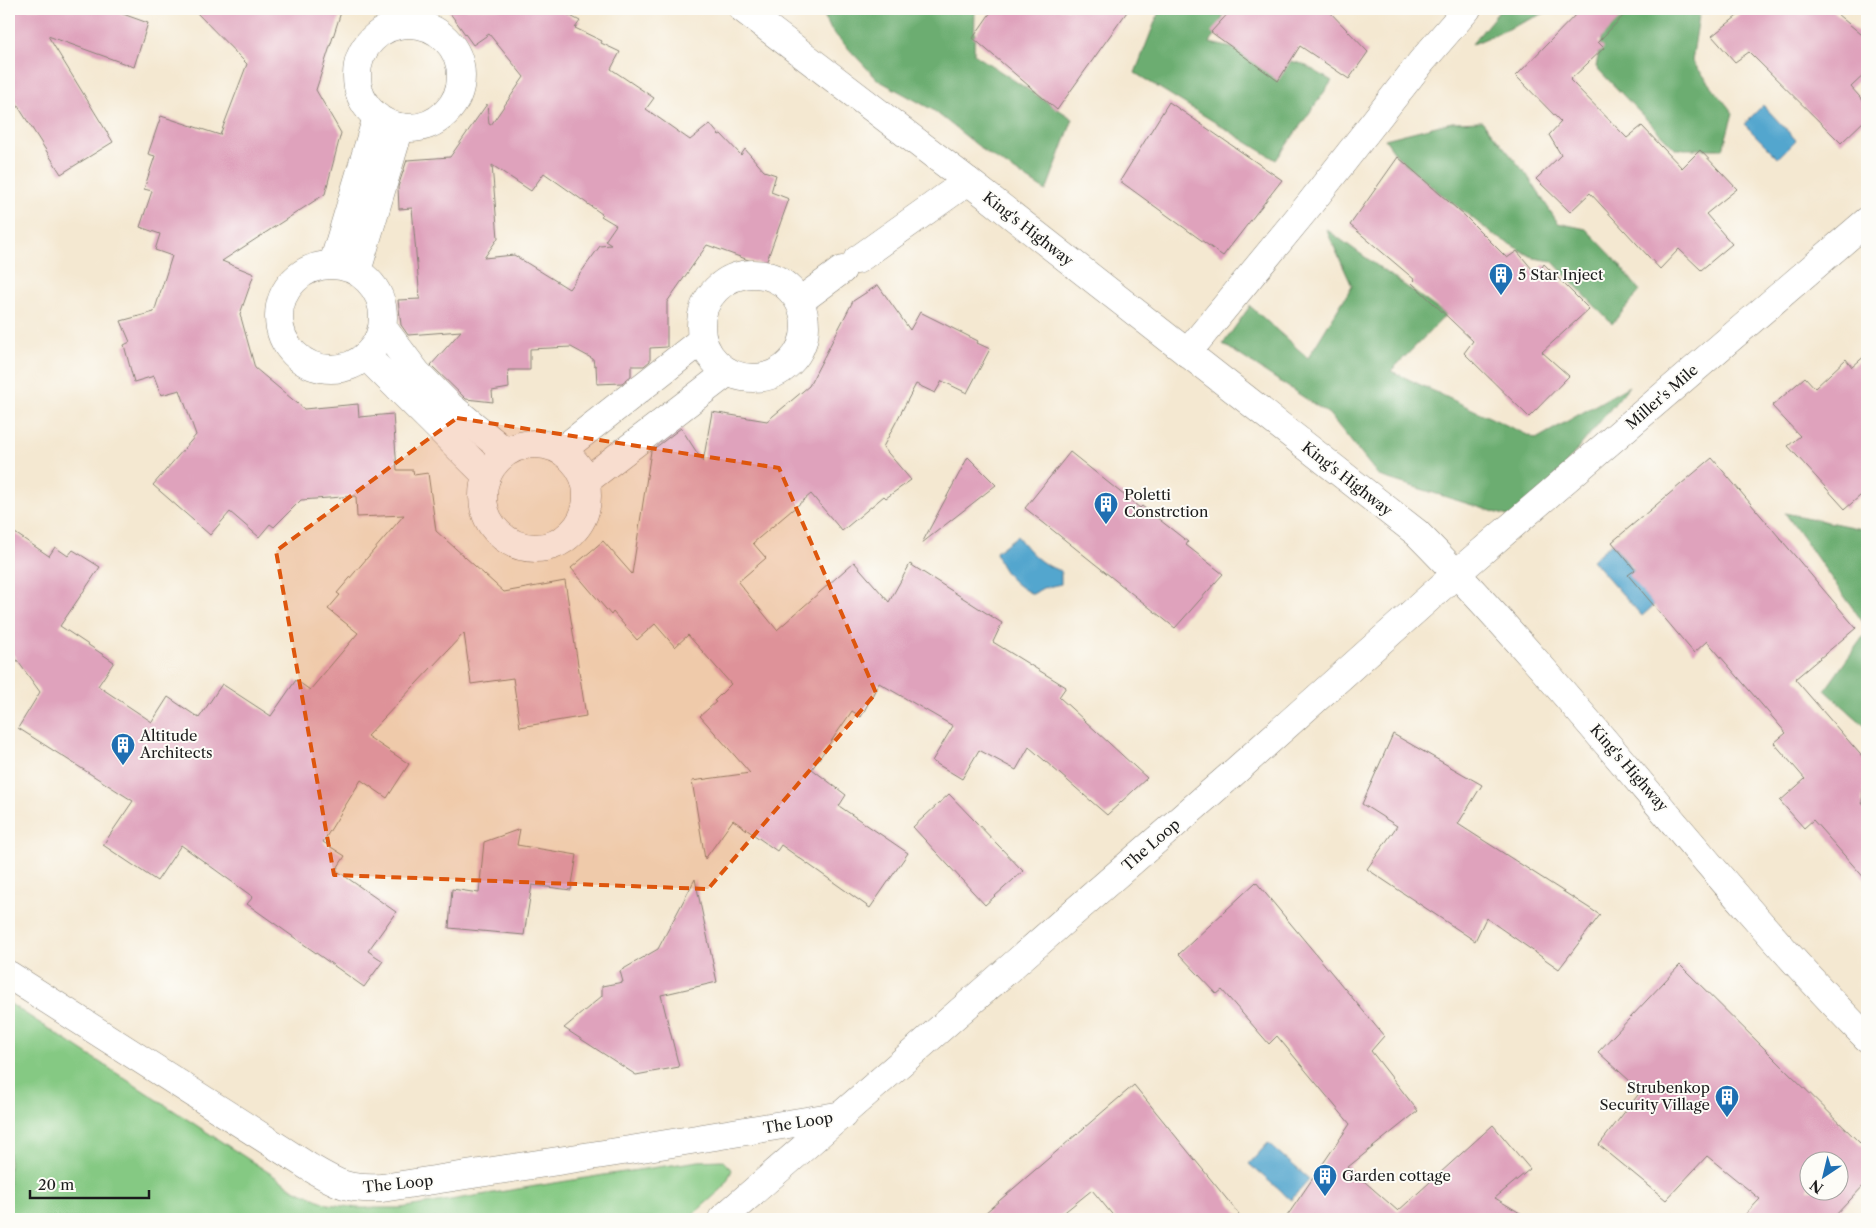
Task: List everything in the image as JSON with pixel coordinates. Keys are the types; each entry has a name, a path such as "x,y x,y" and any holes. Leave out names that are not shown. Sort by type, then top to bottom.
{"street":[{"path":"1187,353 1309,204 1422,61 1467,9"},
{"name":"King's Highway","path":"747,10 1417,533 1457,573 1579,710 1816,987 1867,1038"},
{"path":"421,16 448,39 457,53 462,69 461,86 455,101 445,114 432,123 416,128 388,122 366,106 359,92 356,77 359,61 365,47 375,36 388,27 421,16"},
{"path":"345,267 388,122"},
{"path":"800,301 968,182"},
{"name":"Miller's Mile","path":"1457,573 1867,221"},
{"path":"316,266 345,267 370,282 379,295 384,311 383,328 377,343 366,356 351,366 335,369 318,368 302,361 290,349 281,334 278,317 281,300 288,285 301,273 316,266"},
{"path":"758,274 775,278 789,288 800,301 805,317 806,334 800,350 791,363 777,373 761,378 744,378 728,372 717,364 708,353 702,340 700,323 704,306 713,292 726,281 742,275 758,274"},
{"path":"383,328 417,373 445,401 506,452"},
{"path":"562,450 702,340"},
{"path":"366,356 487,476"},
{"path":"586,481 728,372"},
{"path":"533,443 548,445 562,450 572,458 580,469 586,481 588,496 586,511 579,525 569,536 556,545 541,548 525,548 504,538 489,520 484,506 483,490 487,476 495,462 506,452 533,443"},
{"name":"The Loop","path":"722,1219 843,1115 1457,573"},
{"name":"The Loop","path":"9,975 309,1167 348,1187 360,1189 382,1188 843,1115"}],"highlighted area":[{"path":"457,418 779,468 876,693 708,889 334,875 276,551"}],"green space":[{"path":"821,9 975,9 974,54 1073,119 1046,191 987,153 933,110 878,80 831,30"},
{"path":"1160,9 1227,9 1210,43 1303,64 1332,81 1276,160 1135,73"},
{"path":"1501,9 1549,9 1547,12 1471,45"},
{"path":"1653,9 1700,9 1692,61 1733,113 1723,149 1675,149 1596,67 1605,18"},
{"path":"1482,121 1527,175 1558,223 1586,229 1614,258 1640,291 1612,324 1552,261 1534,258 1494,235 1432,187 1398,157 1385,139 1452,122"},
{"path":"1326,229 1446,315 1391,371 1536,439 1629,386 1520,520 1379,476 1329,414 1223,344 1250,306 1308,358 1352,286"},
{"path":"1785,513 1867,530 1867,628"},
{"path":"1867,631 1867,728 1825,690"},
{"path":"9,1003 294,1189 328,1204 358,1208 401,1208 699,1161 722,1160 732,1170 724,1187 688,1219 9,1219"}],"water":[{"path":"1763,105 1796,140 1778,158 1744,124"},
{"path":"1017,536 1031,553 1041,561 1061,571 1061,584 1043,588 1033,594 1021,587 1010,577 1001,565 996,552"},
{"path":"1612,543 1634,571 1629,575 1654,605 1642,616 1592,560"},
{"path":"1268,1143 1309,1179 1291,1200 1249,1164"}],"building":[{"path":"9,9 109,9 148,23 134,67 48,36 113,142 61,174 9,92"},
{"path":"193,9 342,9 316,90 341,133 325,194 222,261 254,274 240,314 255,368 304,409 358,404 359,417 393,414 397,470 413,470 414,475 428,473 436,531 504,592 565,581 586,716 520,727 513,678 471,684 464,633 367,736 409,764 387,798 361,780 323,842 345,856 336,870 396,912 368,951 383,961 364,987 247,904 253,897 181,845 157,881 103,845 133,801 18,728 40,692 9,649 9,529 49,556 55,547 68,556 73,550 100,567 60,626 114,662 98,686 152,722 168,697 199,718 222,684 271,716 296,680 310,690 358,633 328,609 340,595 337,593 404,515 357,517 356,496 301,500 274,527 270,524 259,537 230,512 210,535 153,485 196,435 180,390 161,395 154,376 134,382 124,345 130,342 121,321 154,312 172,256 155,250 160,234 140,227 152,191 144,189 155,156 148,154 161,116 220,135 247,64"},
{"path":"447,9 557,9 580,21 575,28 620,52 611,69 654,98 646,109 690,140 710,124 741,155 745,149 764,171 776,175 771,192 789,199 765,266 707,245 667,302 667,347 650,348 650,361 644,366 631,366 631,376 622,383 597,384 596,366 593,359 571,347 530,349 530,370 508,370 509,388 492,391 493,402 466,399 431,365 461,331 408,335 401,325 398,300 420,299 412,208 399,209 398,187 407,160 450,157 487,104 489,124 491,125 524,77 489,34 473,45","holes":["492,165 531,191 544,173 616,225 605,241 611,245 600,246 569,289 514,255 484,258 498,238"]},
{"path":"993,9 1129,9 1057,110 973,38"},
{"path":"1232,9 1327,9 1368,52 1349,79 1300,46 1278,81 1211,32"},
{"path":"1581,9 1630,9 1598,42 1604,48 1570,80 1627,138 1642,126 1682,168 1700,150 1737,189 1706,214 1732,244 1701,270 1679,249 1660,269 1590,193 1570,212 1536,179 1561,155 1549,135 1561,122 1516,76"},
{"path":"1746,9 1831,9 1867,39 1867,72 1851,87 1867,105 1867,118 1841,143 1749,52 1735,62 1712,36"},
{"path":"1169,102 1282,180 1223,256 1120,181"},
{"name":"5 Star Inject","path":"1398,157 1465,216 1507,258 1517,251 1537,275 1544,264 1589,309 1542,352 1569,376 1529,417 1464,353 1473,341 1412,283 1415,280 1350,225"},
{"path":"878,285 910,330 920,312 990,349 967,393 942,381 935,393 916,384 883,447 911,480 886,498 884,496 842,531 811,494 753,543 766,558 738,582 777,630 854,562 889,602 910,564 1002,623 993,642 1066,687 1059,697 1147,778 1107,815 1029,747 1016,770 979,750 962,779 932,761 953,726 879,683 861,717 852,711 812,769 846,795 839,806 908,853 870,908 781,845 777,851 733,820 705,859 692,781 750,773 700,716 716,702 714,701 731,684 688,635 675,647 655,624 637,640 613,612 611,615 571,568 603,541 632,574 651,451 681,428 703,462 712,412 767,421 809,386 853,301"},
{"path":"1867,354 1867,490 1845,509 1788,446 1800,436 1772,406 1805,377 1815,388 1846,359 1852,367"},
{"name":"Poletti Constrction","path":"1070,452 1140,508 1142,506 1188,542 1186,545 1223,574 1175,628 1025,508"},
{"path":"968,457 996,485 922,543"},
{"path":"1712,458 1856,628 1795,679 1866,761 1862,802 1867,809 1867,881 1813,820 1804,828 1780,801 1805,779 1774,743 1786,733 1707,641 1694,653 1628,575 1635,570 1612,542"},
{"path":"1393,734 1482,785 1458,824 1600,915 1559,969 1486,918 1475,941 1367,869 1397,826 1362,804"},
{"path":"949,794 1023,871 985,905 913,827"},
{"path":"520,829 517,845 577,855 571,890 532,885 524,935 449,928 452,889 479,893 484,842"},
{"path":"695,879 717,982 661,995 679,1067 636,1075 564,1028 602,996 602,986 623,982 620,971 658,949"},
{"path":"1256,882 1384,1036 1371,1051 1418,1111 1348,1167 1398,1211 1493,1125 1530,1169 1495,1198 1530,1219 1285,1219 1350,1124 1277,1036 1269,1044 1222,990 1217,994 1179,954"},
{"name":"Strubenkop Security Village","path":"1680,965 1867,1150 1867,1182 1832,1219 1741,1219 1760,1199 1707,1156 1666,1200 1599,1145 1641,1091 1598,1052"},
{"path":"1134,1085 1243,1219 1116,1219 1092,1190 1056,1219 978,1219"}],"place":[{"name":"5 Star Inject","path":"1501,296"},
{"name":"Poletti Constrction","path":"1106,525"},
{"name":"Altitude Architects","path":"123,766"},
{"name":"Strubenkop Security Village","path":"1727,1118"},
{"name":"Garden cottage","path":"1325,1197"}]}
